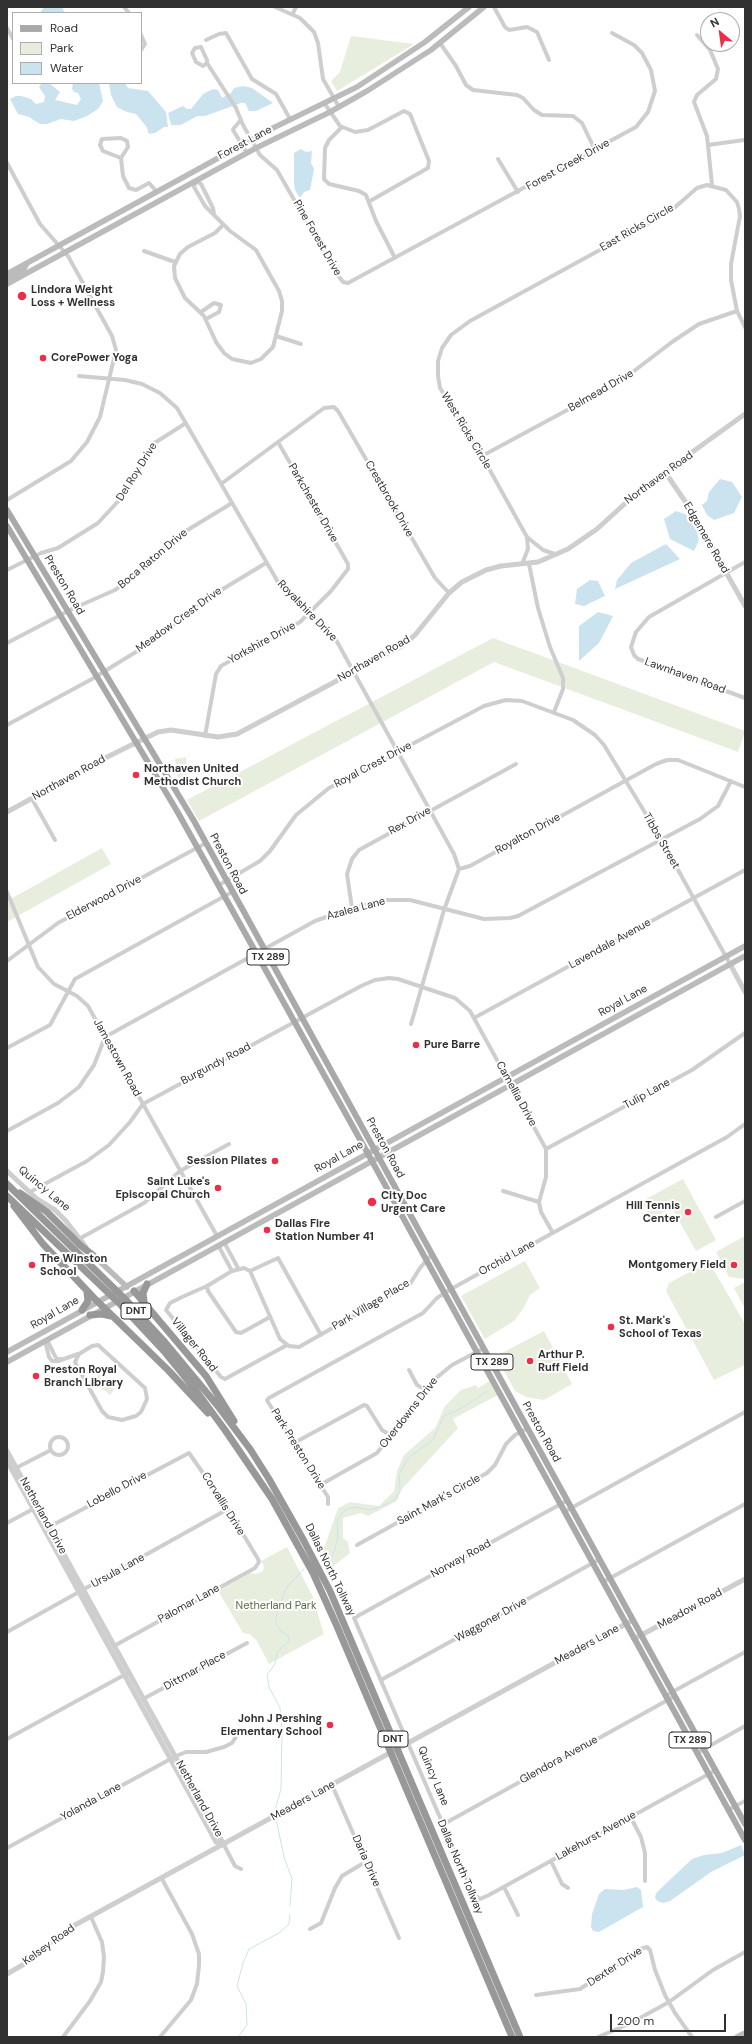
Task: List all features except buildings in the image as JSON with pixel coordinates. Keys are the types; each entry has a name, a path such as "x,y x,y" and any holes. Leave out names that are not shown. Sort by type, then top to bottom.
{"highway":[{"path":"8,1185 47,1212 80,1245 95,1257"},
{"name":"Dallas North Tollway","path":"8,1185 127,1301 199,1381 250,1449 291,1517 330,1592 520,2037"},
{"path":"7,1196 43,1244 103,1308 225,1430"},
{"name":"Dallas North Tollway","path":"7,1196 144,1329 194,1388 225,1430 275,1505 319,1586 512,2037"},
{"path":"144,1301 143,1293 147,1284"},
{"path":"82,1310 88,1301 86,1290"},
{"path":"131,1293 144,1301 206,1376 250,1449"},
{"path":"90,1315 102,1314 113,1317"}],"main road":[{"name":"Forest Lane","path":"7,274 243,144 290,119 335,99 425,42 469,7"},
{"name":"Forest Lane","path":"7,284 256,148 339,107 431,50 484,7"},
{"path":"425,42 431,50"},
{"path":"192,172 196,181"},
{"path":"111,217 115,225"},
{"path":"7,278 24,269 28,263"},
{"name":"Preston Road","path":"7,510 206,843 745,1824"},
{"name":"Preston Road","path":"7,526 198,847 313,1057 372,1160 602,1582 745,1840"},
{"path":"177,811 185,807"},
{"name":"Royal Lane","path":"7,1352 374,1148 745,946"},
{"name":"Royal Lane","path":"7,1362 378,1156 745,956"},
{"path":"611,1019 615,1026"},
{"path":"313,1057 321,1053"},
{"path":"330,1086 336,1082"},
{"path":"316,1181 320,1189"},
{"path":"298,1191 303,1199"},
{"path":"252,1217 256,1224"},
{"path":"407,1224 412,1217"},
{"path":"407,1224 415,1224"},
{"path":"217,1236 224,1242"},
{"path":"217,1236 218,1245"},
{"name":"Quincy Lane","path":"95,1257 123,1287 131,1293"},
{"path":"44,1332 47,1340"},
{"path":"737,2037 745,2033"}],"street":[{"path":"275,7 293,13 308,24 314,32 318,43 323,79 339,107"},
{"path":"293,13 296,7"},
{"path":"494,7 505,27 509,30 513,31 527,27 533,29 536,32 549,60"},
{"path":"7,28 12,37"},
{"path":"206,40 219,34 226,33 252,79 276,94 290,119"},
{"name":"Forest Creek Drive","path":"395,258 636,127 648,112 655,91 651,70 642,53 630,42 612,33"},
{"path":"697,35 710,50 718,69 716,79 697,95 694,102 707,136 712,185 726,190 731,194 739,209 740,216 731,264 731,280 737,311 745,327"},
{"path":"142,37 145,44 142,48"},
{"path":"440,43 456,66 466,85 473,90 517,95 523,98 534,110 542,115 573,116 582,123 595,150"},
{"path":"208,63 203,66 198,64 193,55 193,50 195,48 202,48 208,63 236,108 240,121 256,148"},
{"path":"325,104 342,127 349,131 360,132 400,112 407,111 410,114 429,161 428,168 370,201"},
{"path":"240,121 233,130 243,144 247,153"},
{"path":"342,127 329,140 325,148 324,179 332,185 363,192 370,201 376,221 395,258"},
{"path":"121,158 116,158 103,151 100,145 102,139 106,137 114,140 121,138 126,141 128,147 121,158 123,176 129,188 136,190 149,183 153,185 157,192"},
{"path":"708,145 744,140"},
{"name":"Pine Forest Drive","path":"256,148 262,158 277,170 343,282 351,282 395,258"},
{"path":"498,159 518,192"},
{"path":"7,163 40,224 60,245 65,253 114,343 116,357 95,429 77,455 61,468 7,500"},
{"path":"214,214 213,208 201,184 196,181 194,187 204,206 214,214 223,225 252,247 279,291 282,307 276,336 268,353 251,363 236,361 227,356 214,338 201,312 185,298 174,271 175,262 183,250 212,235 223,225"},
{"name":"East Ricks Circle","path":"546,279 662,216 697,188 712,185"},
{"path":"144,251 175,262"},
{"name":"West Ricks Circle","path":"546,279 460,327 447,340 439,356 437,367 440,388 482,456 527,537 543,550 557,555"},
{"path":"201,312 214,303 220,304 221,309 219,312 206,320"},
{"name":"Belmead Drive","path":"482,456 621,381 672,342 699,324 737,311"},
{"path":"276,336 301,344"},
{"name":"Royalshire Drive","path":"79,376 134,382 150,387 169,400 186,423 278,582 335,638 431,810 454,854 458,869"},
{"name":"Crestbrook Drive","path":"278,442 329,407 334,407 338,411 435,578 449,593"},
{"name":"Northaven Road","path":"7,812 136,742 158,732 171,730 218,737 237,734 354,672 409,641 449,593 462,582 480,572 501,566 530,564 557,555 596,529 631,496 745,414"},
{"name":"Del Roy Drive","path":"7,570 35,556 58,548 98,523 123,496 153,444 186,423"},
{"path":"221,484 278,442"},
{"name":"Parkchester Drive","path":"278,442 348,564"},
{"name":"Edgemere Road","path":"665,472 691,510 745,606"},
{"name":"Boca Raton Drive","path":"7,643 68,611 115,590 132,578 181,534 232,503"},
{"path":"522,564 528,549 527,537"},
{"name":"Meadow Crest Drive","path":"7,725 97,676 152,642 203,601 266,562"},
{"path":"726,572 745,562"},
{"name":"Yorkshire Drive","path":"205,736 216,674 221,666 295,625 309,613 347,572 348,564"},
{"path":"530,564 538,608 548,640 563,678 563,689 554,712"},
{"name":"Lawnhaven Road","path":"726,572 645,621 636,632 631,648 634,655 638,658 745,698"},
{"name":"Royal Crest Drive","path":"219,885 249,869 266,856 296,816 329,788 484,706 500,701 522,701 554,712"},
{"name":"Tibbs Street","path":"554,712 573,720 595,734 610,754 661,839 745,992"},
{"name":"Royalton Drive","path":"458,869 470,866 656,764 672,759 745,787"},
{"name":"Rex Drive","path":"352,908 347,874 348,867 355,854 363,848 516,764"},
{"name":"Azalea Lane","path":"105,1037 315,921 352,908 376,901 402,899 484,919 510,918 518,916 714,810 722,801 731,781"},
{"path":"32,798 55,840"},
{"name":"Elderwood Drive","path":"7,961 58,923 206,843"},
{"path":"411,1024 444,910 458,869"},
{"name":"Lavendale Avenue","path":"474,1018 745,870"},
{"name":"Jamestown Road","path":"7,892 19,916 29,944 42,972 54,984 68,991 88,1006 217,1236"},
{"path":"7,1048 50,1025 75,979 232,892"},
{"name":"Burgundy Road","path":"30,1192 87,1161 109,1145 130,1122 143,1104 301,1018 375,980 389,978 398,979 422,988"},
{"name":"Camellia Drive","path":"422,988 455,998 465,1005 474,1018 546,1149 546,1177 539,1202"},
{"name":"Tulip Lane","path":"546,1149 696,1067 745,1033"},
{"path":"7,1131 58,1103 79,1087 94,1065 105,1037"},
{"name":"Orchid Lane","path":"271,1397 423,1313 444,1293 727,1137 745,1124"},
{"path":"79,1239 144,1203 180,1170 229,1144"},
{"name":"Quincy Lane","path":"7,1171 30,1192 60,1214 95,1257"},
{"path":"503,1191 539,1202 541,1212 553,1233"},
{"path":"716,1217 745,1201"},
{"path":"224,1242 238,1268 244,1268 250,1271 280,1339 286,1345"},
{"path":"218,1245 232,1271"},
{"name":"Park Village Place","path":"286,1345 299,1347 410,1284 426,1260 432,1254"},
{"name":"Park Village Place","path":"250,1271 278,1258 321,1335"},
{"name":"Villager Road","path":"238,1268 207,1286 170,1303 166,1310 221,1377 227,1378 286,1345"},
{"path":"207,1286 208,1291 237,1333 241,1333 270,1317"},
{"path":"47,1340 46,1345 50,1359 54,1361 79,1354 98,1345 145,1388 147,1399 141,1412 122,1420 108,1416 102,1411 77,1366 76,1362 79,1354"},
{"name":"Overdowns Drive","path":"320,1485 378,1453 390,1435 417,1404 426,1390 448,1368 482,1346"},
{"path":"409,1370 417,1385 426,1390"},
{"name":"Park Preston Drive","path":"271,1397 267,1400 328,1497 328,1504"},
{"path":"294,1443 364,1405 367,1406 382,1430 390,1435"},
{"path":"564,1512 745,1412"},
{"name":"Saint Mark's Circle","path":"357,1545 487,1474 495,1465 506,1444 528,1428"},
{"path":"60,1438 66,1441 68,1446 64,1454 58,1455 51,1450 51,1443 54,1439 60,1438"},
{"name":"Netherland Drive","path":"7,1450 14,1469 104,1632 170,1759 216,1842 224,1845"},
{"path":"14,1469 51,1450"},
{"name":"Corvallis Drive","path":"186,1453 191,1454 228,1509 258,1559"},
{"name":"Lobello Drive","path":"49,1527 186,1453"},
{"name":"Netherland Drive","path":"7,1461 14,1469"},
{"name":"Norway Road","path":"354,1618 568,1500"},
{"path":"602,1582 745,1504"},
{"path":"7,1523 35,1508"},
{"name":"Netherland Drive","path":"35,1508 49,1527 58,1550"},
{"name":"Ursula Lane","path":"7,1632 228,1509"},
{"name":"Palomar Lane","path":"114,1646 255,1568 258,1559"},
{"name":"Waggoner Drive","path":"381,1680 600,1559"},
{"name":"Meadow Road","path":"634,1639 745,1578"},
{"name":"Quincy Lane","path":"354,1618 442,1825 475,1897"},
{"name":"Meaders Lane","path":"91,1917 633,1620"},
{"name":"Netherland Drive","path":"104,1632 114,1646 126,1674 144,1699 224,1845"},
{"name":"Dittmar Place","path":"144,1699 247,1642"},
{"name":"Glendora Avenue","path":"442,1825 667,1698 745,1652"},
{"path":"7,1739 126,1674"},
{"path":"697,1753 745,1726"},
{"name":"Yolanda Lane","path":"7,1848 176,1756 186,1752 206,1752 224,1747 232,1743 237,1735"},
{"name":"Lakehurst Avenue","path":"475,1897 480,1899 504,1887 630,1816 716,1770"},
{"name":"Daria Drive","path":"332,1785 367,1861 399,1938"},
{"path":"728,1810 745,1801"},
{"path":"630,1816 641,1837 645,1854 645,1881"},
{"path":"224,1845 235,1866 241,1868"},
{"path":"310,1929 321,1923 335,1888 342,1876 353,1868 367,1861"},
{"path":"551,1861 562,1884 568,1888"},
{"path":"160,2037 191,2000 196,1984 199,1965 199,1954 192,1934 162,1879"},
{"path":"504,1887 518,1915"},
{"path":"63,2037 90,2001 101,1982 104,1957 102,1942 91,1917"},
{"name":"Kelsey Road","path":"7,1974 26,1963 66,1931 91,1917"},
{"name":"Dexter Drive","path":"536,1996 580,1989 640,1949 648,1947 660,1983 669,2002"},
{"path":"598,2037 631,2023 669,2002 713,1970 745,1952"},
{"path":"669,2002 692,2037"}],"green space":[{"path":"351,36 414,44 337,91 331,81 340,72"},
{"path":"493,638 745,731 738,752 494,662 199,821 187,800"},
{"path":"186,757 188,778 178,780 175,759"},
{"path":"102,848 111,864 7,922 7,901"},
{"name":"Hill Tennis Center","path":"683,1179 716,1240 696,1251 672,1208 651,1219 642,1201"},
{"name":"Montgomery Field","path":"745,1236 745,1279 729,1277 716,1252"},
{"path":"525,1261 540,1288 530,1295 523,1309 514,1321 485,1339 461,1296"},
{"path":"708,1265 712,1267 745,1324 745,1365 714,1380 666,1291 669,1283 701,1266"},
{"path":"745,1282 745,1309 734,1288"},
{"name":"Arthur P. Ruff Field","path":"544,1331 572,1384 544,1400 526,1397 515,1391 496,1356"},
{"path":"101,1372 117,1386 110,1395 93,1381"},
{"path":"489,1381 498,1395 453,1419 458,1428 402,1489 397,1501 368,1516 361,1513 343,1518 343,1538 348,1542 350,1553 330,1569 323,1551 338,1508 350,1502 379,1506 394,1491 397,1471 404,1455 435,1428 445,1406 461,1390 476,1385 478,1388"},
{"name":"Netherland Park","path":"287,1547 312,1595 324,1634 269,1664 257,1641 250,1634 243,1633 218,1591 250,1573 256,1574 263,1571 264,1566 261,1561"}],"water":[{"path":"44,7 62,7 64,12 41,12"},
{"path":"41,84 50,84 60,92 55,100 77,105 81,99 78,93 74,92 72,89 73,84 99,84 103,101 98,109 87,116 74,121 61,119 47,124 40,124 29,117 18,114 10,99 16,96 21,96 31,99 36,104 44,102 45,96 39,87"},
{"path":"109,84 126,84 128,88 148,91 166,112 168,127 164,127 155,133 149,134 146,126 136,114 127,112 117,107 111,95"},
{"path":"243,86 252,88 273,103 256,111 249,111 245,103 241,103 205,116 197,116 181,125 171,125 168,113 183,106 187,109 191,109 203,94 213,89 218,90 222,98 231,93 234,88"},
{"path":"301,149 306,152 312,151 311,163 314,169 310,190 304,192 300,198 295,190 294,183 294,153"},
{"path":"720,479 732,482 742,497 734,513 714,520 707,515 702,505 707,501 709,492"},
{"path":"676,511 685,514 695,524 699,540 694,551 670,539 664,519"},
{"path":"666,544 680,559 615,589 617,580 631,563"},
{"path":"590,580 598,581 605,596 584,606 575,604 577,589"},
{"path":"598,612 613,616 599,643 579,661 579,626"},
{"path":"741,1845 745,1855 711,1872 670,1901 663,1903 657,1901 655,1897 656,1893 692,1859 704,1855 722,1853"},
{"path":"637,1887 641,1890 643,1907 599,1932 593,1931 591,1927 592,1914 599,1894 605,1889 624,1890"}],"waterway":[{"path":"322,1564 333,1555 338,1538 337,1520 345,1510 356,1507 371,1510 385,1505 395,1499 400,1489 399,1475 408,1458 433,1440 444,1416 462,1408 487,1391"},
{"path":"274,1814 281,1789 282,1729 280,1708 269,1687 267,1675 275,1664 277,1652 289,1641 289,1636 280,1631 276,1624 278,1609 287,1587 304,1569"},
{"path":"276,1819 284,1857 292,1879 290,1906"},
{"path":"238,2037 247,2025 246,2004 237,1986 243,1963 249,1949 279,1933 289,1924 290,1914"}],"place":[{"name":"Lindora Weight Loss + Wellness","path":"22,296"},
{"name":"CorePower Yoga","path":"43,358"},
{"name":"Northaven United Methodist Church","path":"136,775"},
{"name":"Pure Barre","path":"416,1045"},
{"name":"Session Pilates","path":"275,1161"},
{"name":"Saint Luke's Episcopal Church","path":"218,1188"},
{"name":"City Doc Urgent Care","path":"372,1202"},
{"name":"Hill Tennis Center","path":"688,1212"},
{"name":"Dallas Fire Station Number 41","path":"267,1230"},
{"name":"The Winston School","path":"32,1265"},
{"name":"Montgomery Field","path":"734,1265"},
{"name":"St. Mark's School of Texas","path":"611,1327"},
{"name":"Arthur P. Ruff Field","path":"530,1361"},
{"name":"Preston Royal Branch Library","path":"36,1376"},
{"name":"John J Pershing Elementary School","path":"330,1725"}]}
